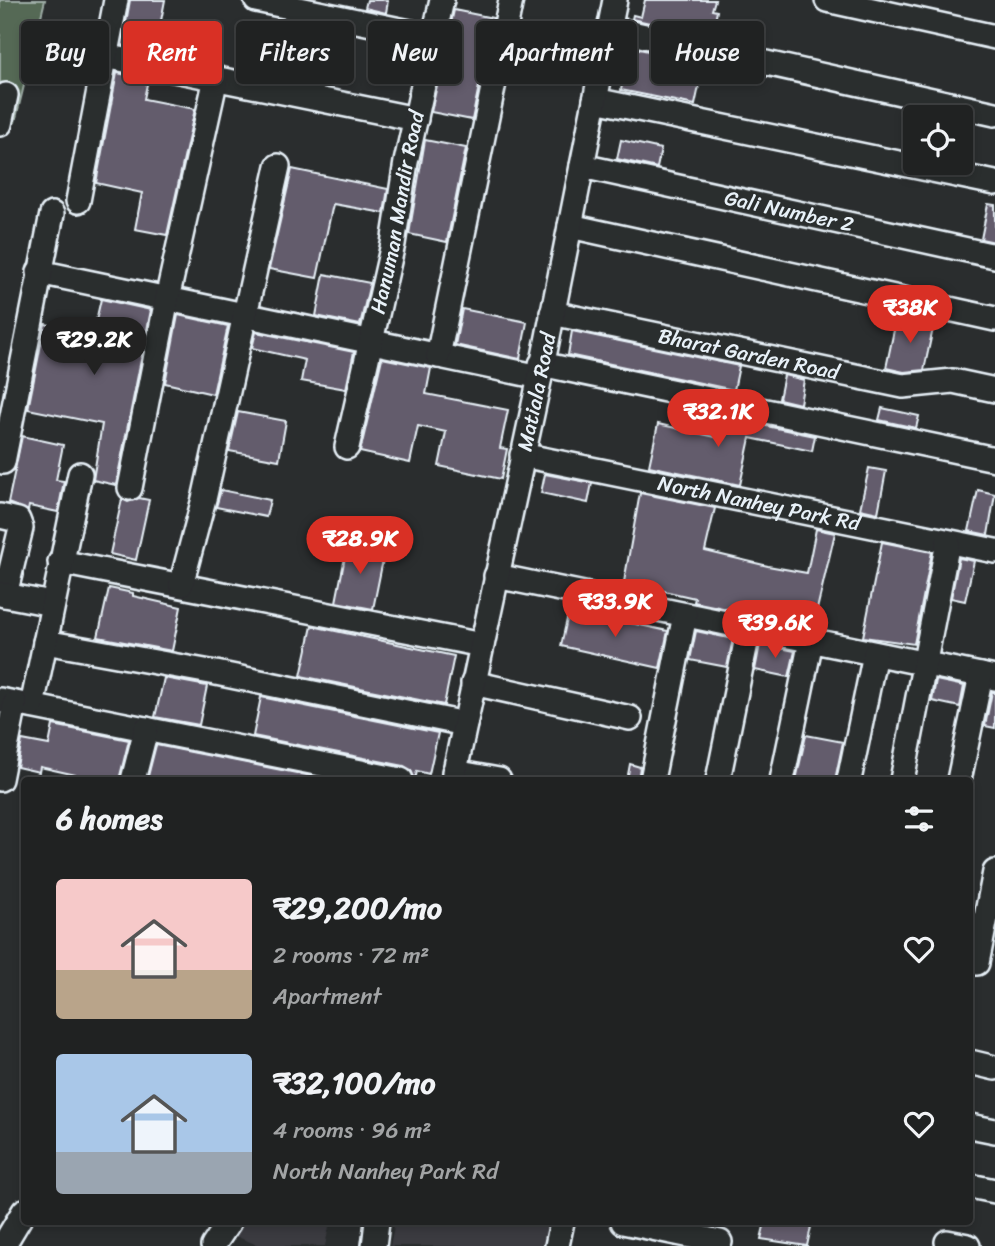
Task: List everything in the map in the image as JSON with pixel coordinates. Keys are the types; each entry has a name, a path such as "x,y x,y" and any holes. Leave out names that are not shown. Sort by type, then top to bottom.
{"street":[{"path":"109,35 116,0"},
{"path":"256,0 368,23"},
{"name":"Hanuman Mandir Road","path":"437,21 442,0"},
{"path":"439,356 511,0"},
{"name":"Matiala Road","path":"610,21 615,0"},
{"path":"827,0 995,37"},
{"path":"637,34 995,114"},
{"path":"222,79 416,119"},
{"path":"78,201 100,84"},
{"path":"130,488 167,299 215,84"},
{"name":"Hanuman Mandir Road","path":"347,447 393,244 424,84"},
{"name":"Matiala Road","path":"454,776 541,370 598,84"},
{"path":"0,124 6,95"},
{"path":"595,100 995,183"},
{"path":"181,585 205,495 278,166"},
{"name":"Gali Number 2","path":"582,166 995,256"},
{"path":"3,462 52,214"},
{"path":"570,226 995,319"},
{"path":"39,272 439,356 541,370 995,459"},
{"name":"Bharat Garden Road","path":"552,313 904,386 945,381 995,390"},
{"name":"North Nanhey Park Rd","path":"522,455 995,551"},
{"path":"0,779 16,703 45,642 80,474"},
{"path":"0,516 18,520 21,528 3,594 52,604"},
{"path":"903,777 948,542"},
{"path":"60,562 482,645"},
{"path":"496,576 988,677 961,777"},
{"path":"653,777 685,615"},
{"path":"719,777 749,628"},
{"path":"783,777 811,641"},
{"path":"45,642 216,673 465,724"},
{"path":"850,777 875,654"},
{"path":"473,683 630,718"},
{"path":"16,703 386,777"},
{"path":"134,777 146,729"},
{"path":"981,964 995,872"},
{"path":"973,1063 995,1068"},
{"path":"973,1127 995,1131"},
{"path":"973,1187 995,1191"},
{"path":"3,1246 21,1216"},
{"path":"213,1246 227,1225"},
{"path":"374,1246 377,1225"},
{"path":"557,1246 561,1225"},
{"path":"638,1225 720,1242"}],"shaded area":[{"path":"208,1225 329,1225 325,1246 260,1246"},
{"path":"394,1225 555,1225 551,1246 390,1246"}],"green space":[{"path":"0,0 45,0 40,21 21,21 21,84 24,84 15,122 0,119"}],"building":[{"path":"130,0 165,0 161,21 126,21"},
{"path":"367,0 388,0 386,13 365,8"},
{"path":"645,0 715,0 712,10 717,11 715,21 651,21 651,23 632,19 633,15 641,17"},
{"path":"454,10 493,18 492,21 476,21 476,84 479,84 472,120 431,112 437,84 462,84 462,21 452,21"},
{"path":"637,49 651,52 651,84 700,84 695,105 621,90 622,84 637,84"},
{"path":"117,73 123,74 123,84 147,84 144,99 195,109 167,235 135,229 142,193 96,183"},
{"path":"425,140 466,148 447,242 409,234"},
{"path":"621,140 661,149 657,168 617,159"},
{"path":"292,169 388,189 384,213 333,204 317,278 269,269"},
{"path":"988,204 995,205 995,242 981,239"},
{"path":"324,274 370,283 360,325 316,316"},
{"path":"101,299 151,310 116,485 93,480 102,424 28,409 45,324 93,334"},
{"path":"462,309 527,322 520,359 455,345"},
{"path":"178,315 228,326 213,394 165,383"},
{"path":"897,316 934,324 924,370 904,372 886,368"},
{"path":"572,331 739,366 734,390 568,355"},
{"path":"256,332 354,352 346,389 301,381 305,360 252,348"},
{"path":"382,358 431,368 426,394 508,410 500,448 507,449 501,479 439,466 446,432 418,426 410,463 360,452"},
{"path":"784,375 804,380 800,404 779,399"},
{"path":"882,408 919,416 916,428 879,420"},
{"path":"238,412 286,421 279,460 229,451"},
{"path":"728,418 815,436 812,451 750,438 740,485 649,466 658,424 724,439"},
{"path":"22,436 63,445 56,480 64,481 58,512 29,506 28,511 8,503"},
{"path":"869,468 886,471 878,513 860,509"},
{"path":"545,474 592,483 588,503 541,493"},
{"path":"221,490 270,500 266,517 216,507"},
{"path":"978,490 995,494 988,535 969,531"},
{"path":"640,493 715,508 705,551 768,566 807,573 816,529 835,533 814,622 810,621 809,626 694,602 695,598 624,582"},
{"path":"139,498 149,500 136,560 110,554 122,499 128,502"},
{"path":"348,542 385,550 373,609 336,602"},
{"path":"882,542 932,552 914,644 863,637"},
{"path":"959,558 974,561 965,601 951,598"},
{"path":"109,588 181,607 172,651 98,637"},
{"path":"569,610 668,631 660,668 561,646"},
{"path":"312,626 454,656 444,705 301,676"},
{"path":"696,631 733,639 727,667 690,660"},
{"path":"760,644 795,651 789,677 755,670"},
{"path":"164,678 207,686 199,725 155,717"},
{"path":"936,680 964,686 960,707 932,701"},
{"path":"992,692 995,692 995,728 985,726"},
{"path":"261,697 438,733 429,774 417,771 416,777 404,766 253,736"},
{"path":"53,725 129,740 120,777 85,777 40,767 39,772 17,767 22,740 49,745"},
{"path":"806,735 843,742 836,777 797,777"},
{"path":"156,745 317,777 148,777"},
{"path":"630,764 640,767 638,777 628,777"},
{"path":"764,1225 811,1225 807,1246 761,1239"}]}
